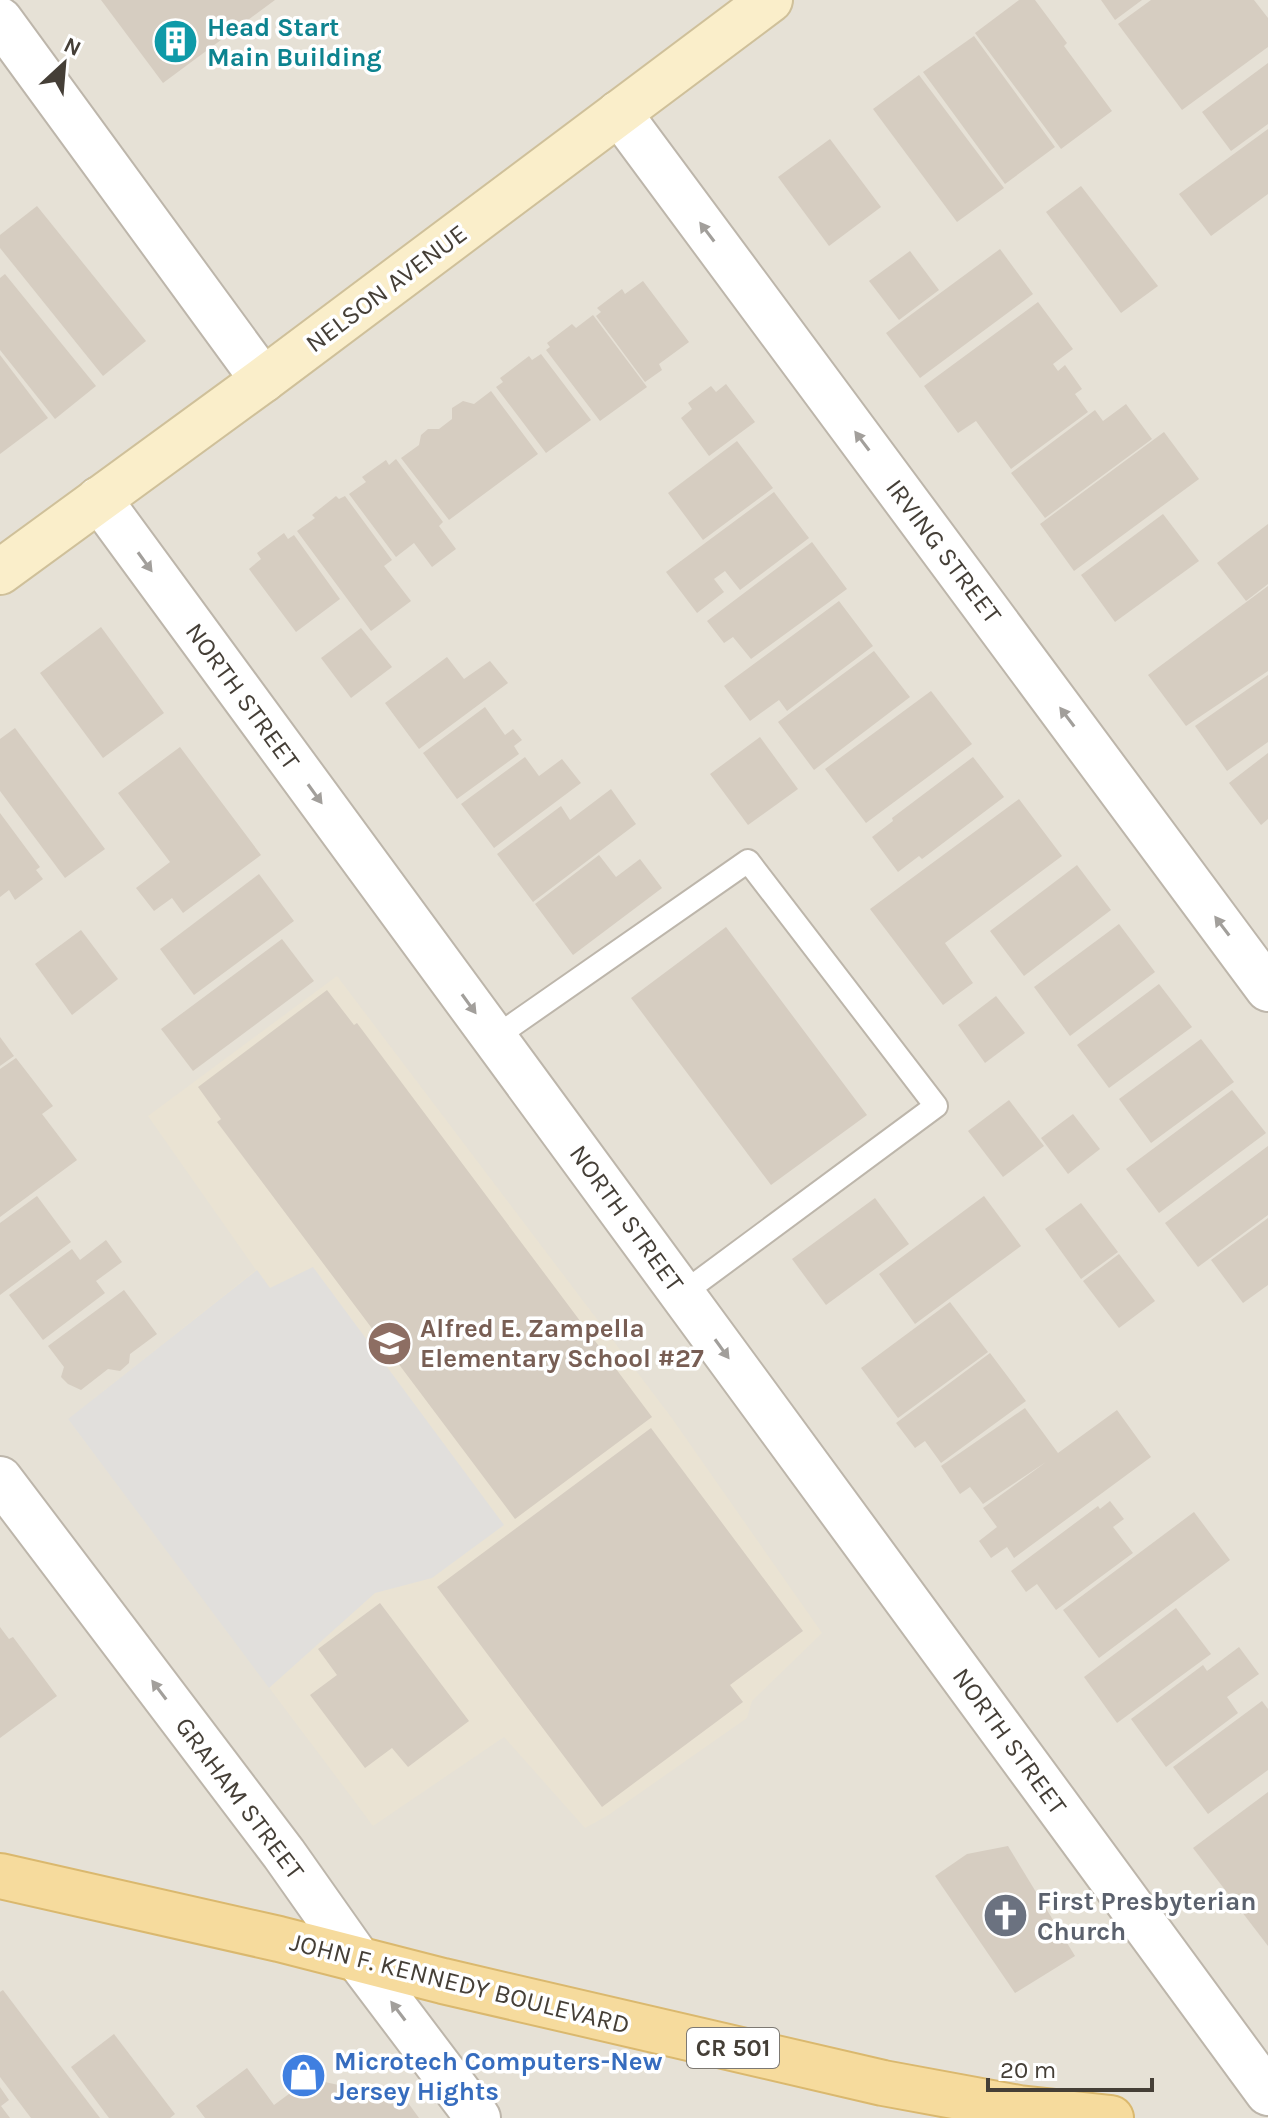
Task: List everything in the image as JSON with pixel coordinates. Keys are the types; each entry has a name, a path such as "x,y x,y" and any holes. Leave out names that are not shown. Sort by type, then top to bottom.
{"main road":[{"name":"JOHN F. KENNEDY BOULEVARD","path":"0,1876 883,2083 1019,2108 1111,2118"}],"street":[{"name":"NELSON AVENUE","path":"0,572 263,380 770,0"},
{"path":"0,20 263,380"},
{"name":"IRVING STREET","path":"619,113 1268,989"},
{"name":"NORTH STREET","path":"99,499 1268,2093"},
{"name":"GRAHAM STREET","path":"0,1479 284,1854 358,1959 478,2118"}],"lane":[{"path":"494,1038 748,861 936,1106 682,1294"}],"shaded area":[{"path":"0,0 1268,0 1268,2118 0,2118"},
{"name":"Alfred E. Zampella Elementary School #27","path":"337,976 671,1417 822,1633 752,1701 747,1718 607,1816 585,1828 504,1737 373,1826 68,1419 256,1270 148,1116"},
{"path":"313,1267 504,1525 432,1578 375,1593 269,1688 68,1419 257,1270 270,1288"}],"building":[{"name":"Head Start Main Building","path":"101,0 275,0 163,83"},
{"path":"1019,0 1035,0 1112,111 1061,149 975,33"},
{"path":"1101,0 1142,0 1115,20"},
{"path":"1151,0 1254,0 1268,18 1268,47 1182,110 1118,24"},
{"path":"974,36 1055,147 1005,184 923,72"},
{"path":"1268,63 1268,124 1231,151 1202,112"},
{"path":"919,75 1004,188 957,222 873,109"},
{"path":"1268,129 1268,194 1211,236 1179,194"},
{"path":"830,139 881,207 829,246 778,177"},
{"path":"1081,186 1158,286 1121,313 1046,212"},
{"path":"37,206 146,341 103,376 0,248 0,235"},
{"path":"1000,249 1033,294 920,378 886,333"},
{"path":"910,251 939,290 899,320 869,281"},
{"path":"5,274 96,386 55,419 0,350 0,278"},
{"path":"643,281 689,342 659,364 662,370 645,382 596,316 601,312 597,308 622,289 625,294"},
{"path":"1038,302 1073,349 1053,364 1058,371 1065,365 1082,389 1075,394 1088,412 1011,469 976,421 958,433 924,386"},
{"path":"593,315 647,387 600,421 546,350 550,347 547,343 572,324 576,328"},
{"path":"541,354 591,420 546,453 496,387 503,382 500,378 529,356 532,360"},
{"path":"0,355 48,418 0,454"},
{"path":"726,384 755,422 709,456 681,418 692,409 688,403 711,386 716,392"},
{"path":"491,391 538,454 449,520 401,458 419,445 421,435 428,429 439,429 452,419 452,408 463,401 474,404"},
{"path":"1126,404 1152,439 1045,518 1011,473 1095,410 1103,421"},
{"path":"1164,432 1199,479 1074,571 1040,524"},
{"path":"737,441 773,488 703,540 668,493"},
{"path":"396,459 443,522 439,526 456,549 432,567 414,543 396,557 349,494 366,482 362,477 386,460 389,465"},
{"path":"774,492 809,538 740,590 725,571 714,579 724,592 697,613 666,572"},
{"path":"336,496 339,499 345,496 392,560 384,566 411,601 371,631 297,531"},
{"path":"1163,514 1199,561 1115,622 1081,575"},
{"path":"1268,524 1268,584 1246,601 1217,563"},
{"path":"284,533 288,539 294,535 340,599 296,632 249,569 261,559 257,553"},
{"path":"812,542 847,589 751,659 733,637 724,643 707,621"},
{"path":"1268,586 1268,671 1186,726 1148,675"},
{"path":"839,601 873,646 787,711 779,700 750,721 724,686"},
{"path":"101,627 164,713 103,758 40,673"},
{"path":"361,628 392,667 351,698 321,658"},
{"path":"874,651 910,697 814,770 778,722"},
{"path":"447,657 464,679 490,661 508,683 419,749 385,703"},
{"path":"1268,675 1268,742 1227,771 1195,726"},
{"path":"931,691 972,744 866,823 825,769"},
{"path":"485,707 505,735 513,729 522,740 514,746 519,754 457,799 423,753"},
{"path":"15,728 105,849 65,878 0,791 0,739"},
{"path":"760,737 798,789 748,825 710,774"},
{"path":"180,747 261,855 183,913 172,898 154,911 136,888 170,862 118,793"},
{"path":"1268,753 1268,819 1261,825 1229,783"},
{"path":"525,757 539,776 562,759 581,783 494,848 461,804"},
{"path":"973,757 1004,797 922,859 919,856 898,872 872,837 893,821 892,818"},
{"path":"611,789 636,824 533,902 497,854 561,806 570,820"},
{"path":"1019,799 1062,856 945,943 973,983 943,1005 870,909"},
{"path":"0,813 40,867 36,870 43,879 15,900 9,890 0,897"},
{"path":"599,855 616,877 640,859 662,888 573,955 535,904"},
{"path":"1077,865 1111,910 1024,976 990,931"},
{"path":"259,874 294,921 194,995 160,949"},
{"path":"1119,924 1155,972 1070,1036 1034,987"},
{"path":"726,927 867,1115 771,1185 631,998"},
{"path":"81,930 118,979 72,1015 35,964"},
{"path":"282,939 314,981 193,1071 161,1029"},
{"path":"1159,984 1192,1027 1109,1088 1077,1045"},
{"path":"327,990 354,1025 357,1023 652,1417 515,1519 217,1122 221,1119 198,1087"},
{"path":"996,996 1025,1033 985,1063 958,1025"},
{"path":"0,1037 14,1056 0,1066"},
{"path":"1201,1039 1234,1082 1151,1143 1119,1099"},
{"path":"16,1058 53,1106 42,1114 77,1160 0,1217 0,1069"},
{"path":"1232,1090 1266,1133 1159,1213 1126,1169"},
{"path":"1009,1100 1044,1146 1003,1177 968,1131"},
{"path":"1073,1114 1100,1149 1068,1174 1041,1138"},
{"path":"1268,1146 1268,1215 1198,1267 1165,1223"},
{"path":"37,1196 71,1242 0,1295 0,1223"},
{"path":"984,1196 1021,1246 915,1324 879,1274"},
{"path":"875,1198 909,1244 826,1305 792,1259"},
{"path":"1081,1203 1118,1252 1081,1279 1045,1229"},
{"path":"1268,1218 1268,1285 1243,1303 1211,1260"},
{"path":"106,1240 122,1262 96,1281 105,1293 43,1340 9,1295 72,1249 80,1260"},
{"path":"1119,1254 1155,1301 1119,1328 1083,1281"},
{"path":"124,1290 157,1334 130,1354 129,1363 120,1371 108,1369 81,1390 68,1384 61,1377 64,1367 48,1346"},
{"path":"950,1302 988,1352 898,1418 861,1368"},
{"path":"990,1353 1026,1401 941,1463 925,1441 915,1448 896,1423"},
{"path":"1025,1408 1058,1453 1117,1410 1151,1457 1014,1558 1007,1547 991,1558 979,1541 997,1527 983,1508 1046,1462 983,1504 970,1487 960,1494 941,1466"},
{"path":"651,1428 803,1631 730,1685 743,1702 602,1807 437,1587"},
{"path":"1110,1501 1124,1519 1113,1527 1133,1553 1056,1610 1037,1584 1026,1592 1011,1571 1098,1506 1100,1509"},
{"path":"1194,1512 1230,1560 1099,1658 1063,1610"},
{"path":"380,1603 469,1721 408,1767 392,1748 365,1768 310,1695 337,1675 318,1649"},
{"path":"1176,1608 1211,1654 1117,1723 1084,1677"},
{"path":"0,1627 9,1639 13,1637 57,1696 0,1738"},
{"path":"1239,1647 1259,1674 1227,1697 1238,1713 1166,1767 1131,1719 1203,1665 1207,1671"},
{"path":"1262,1701 1268,1709 1268,1770 1208,1814 1173,1767"},
{"path":"1268,1792 1268,1946 1193,1848"},
{"name":"First Presbyterian Church","path":"1008,1846 1075,1956 1015,1993 935,1876 967,1854"},
{"path":"3,1990 100,2118 31,2118 0,2077 0,1992"},
{"path":"114,2034 175,2114 170,2118 109,2118 71,2067"},
{"path":"247,2068 274,2105 301,2085 304,2088 325,2082 406,2100 419,2118 205,2118 196,2106"},
{"path":"0,2087 9,2100 1,2106 10,2118 0,2118"}],"place":[{"name":"Head Start Main Building","path":"176,42"},
{"name":"Alfred E. Zampella Elementary School #27","path":"389,1343"},
{"name":"First Presbyterian Church","path":"1006,1916"},
{"name":"Microtech Computers-New Jersey Hights","path":"303,2076"}]}
